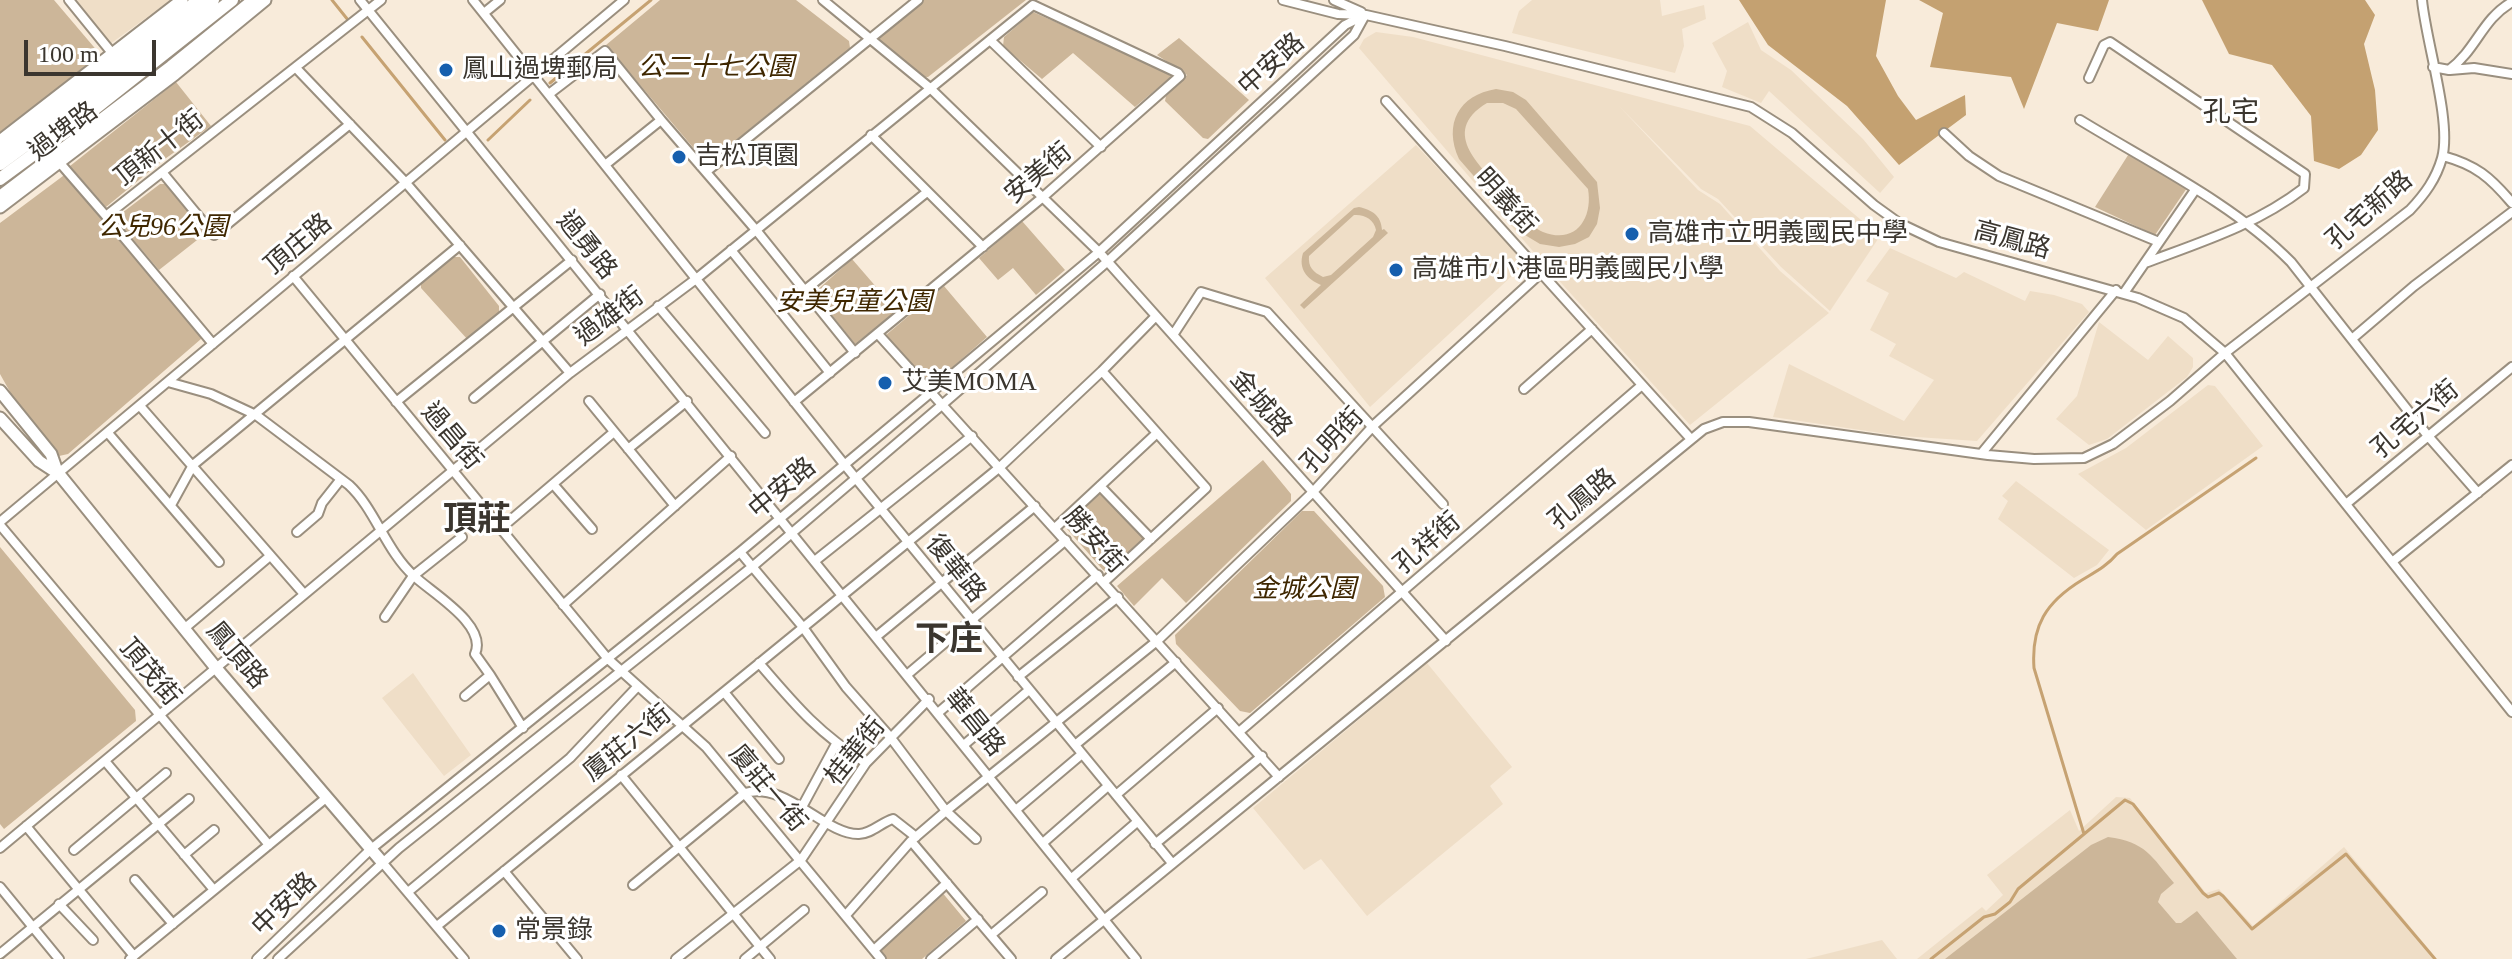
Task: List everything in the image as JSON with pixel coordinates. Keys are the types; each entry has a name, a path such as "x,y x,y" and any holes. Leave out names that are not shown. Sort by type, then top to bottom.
{"highway":[{"path":"0,151 199,0"},
{"path":"0,164 213,0"},
{"path":"0,179 83,118 232,0"},
{"path":"0,197 254,0"}],"main road":[{"name":"過埤路","path":"0,141 182,0"},
{"name":"過埤路","path":"0,207 175,74 265,0"},
{"name":"鳳頂路","path":"0,391 51,454 59,474 216,668 382,862"},
{"name":"鳳頂路","path":"0,418 39,461 59,474"}],"street":[{"path":"69,0 112,53"},
{"name":"過勇路","path":"360,0 781,517"},
{"name":"頂新十街","path":"213,344 106,216 381,0"},
{"name":"復華路","path":"473,0 880,509 1172,863"},
{"path":"484,13 500,0"},
{"name":"頂庄路","path":"0,524 624,0"},
{"name":"金城路","path":"823,0 930,88 1108,261 1446,641"},
{"path":"707,171 918,0"},
{"name":"高鳳路","path":"1283,0 1338,14 1366,15 1581,64 1751,107 1792,133 1874,205 1919,233 1939,242 2120,292 2184,318 2225,353 2512,712"},
{"name":"高鳳路","path":"1334,0 1366,15"},
{"name":"孔宅新路","path":"2225,353 2418,202 2436,177 2443,156 2445,132 2422,0"},
{"path":"2449,70 2463,59 2496,12 2512,2"},
{"name":"過雄街","path":"0,848 452,469 570,373 696,279 1033,5"},
{"name":"安美街","path":"794,402 1043,197 1180,76 1169,68 1033,5"},
{"name":"中安路","path":"257,959 371,849 932,394 1099,252 1345,25 1366,15"},
{"name":"中安路","path":"278,959 382,862 752,567 1108,261 1354,35 1366,15"},
{"path":"990,40 1101,147"},
{"path":"2089,78 2104,45 2110,42 2305,174 2304,188 2273,211 2145,263"},
{"path":"549,94 605,51 855,353"},
{"path":"2433,67 2449,70 2474,68 2512,74"},
{"path":"297,69 406,183 570,373"},
{"name":"明義街","path":"1386,101 1690,438"},
{"path":"605,165 661,120"},
{"path":"2080,120 2195,190 2269,241 2311,287 2428,436 2478,493"},
{"path":"162,172 214,235 350,124"},
{"path":"1944,133 1969,156 1999,176 2159,242"},
{"path":"871,135 983,247"},
{"path":"2443,156 2463,161 2490,176 2512,203"},
{"path":"60,163 106,216"},
{"path":"1981,454 2145,263 2195,190"},
{"path":"805,290 927,192"},
{"path":"2353,338 2414,286 2512,212"},
{"path":"171,505 193,465 460,245"},
{"path":"731,250 830,373"},
{"path":"396,402 572,260"},
{"name":"孔明街","path":"846,915 914,839 1157,641 1312,493 1374,425 1542,272"},
{"name":"過昌街","path":"293,276 608,659"},
{"path":"1173,335 1201,292 1267,312 1374,425 1443,504"},
{"path":"474,398 600,294"},
{"path":"658,306 765,433"},
{"name":"廈莊六街","path":"437,926 1000,467 1156,316"},
{"path":"1524,389 1592,329"},
{"name":"勝安街","path":"878,334 1279,777"},
{"name":"孔鳳路","path":"1056,959 1690,438 1712,425 1749,422 1981,454 2062,460 2084,458 2098,453 2170,401 2225,353"},
{"name":"孔宅六街","path":"2346,504 2512,367"},
{"path":"939,712 1002,657 1151,539 1206,488 1102,371"},
{"path":"168,382 211,394 256,415 360,496 379,531 413,576 457,611 477,637 479,646 475,654 523,728"},
{"name":"孔祥街","path":"1239,732 1642,385"},
{"path":"589,401 675,506"},
{"path":"628,449 687,401"},
{"path":"140,406 304,594"},
{"path":"500,529 614,432"},
{"path":"108,433 219,562"},
{"path":"1055,528 1157,433"},
{"path":"816,560 972,436"},
{"path":"563,605 731,456"},
{"path":"2392,562 2512,465"},
{"path":"297,532 318,514 322,503 341,479"},
{"path":"553,484 592,529"},
{"path":"1100,486 1151,539"},
{"path":"877,636 1035,506"},
{"name":"華昌路","path":"781,517 1136,959"},
{"name":"頂茂街","path":"0,524 269,845"},
{"path":"385,617 413,576 462,537"},
{"path":"908,674 1066,540"},
{"path":"740,552 802,626 846,687 891,738 946,811 976,839"},
{"path":"185,628 270,556"},
{"path":"1018,677 1118,597"},
{"name":"廈莊一街","path":"608,659 683,725 745,793 881,959"},
{"path":"1075,745 1176,662"},
{"path":"759,663 810,722 866,763"},
{"path":"465,696 490,675"},
{"path":"408,892 570,758 638,686"},
{"path":"965,744 1029,690"},
{"path":"724,692 779,759"},
{"name":"桂華街","path":"676,959 801,860 866,763 929,699"},
{"path":"1116,795 1218,708"},
{"path":"802,807 836,744"},
{"path":"1017,809 1082,754"},
{"path":"1155,844 1262,756"},
{"path":"105,761 214,890"},
{"path":"74,850 166,773"},
{"path":"621,775 770,959"},
{"path":"1044,842 1108,786"},
{"path":"633,885 745,793 761,790 858,834 893,819 914,839 1011,959"},
{"path":"26,826 132,957 326,798"},
{"path":"0,954 189,799"},
{"path":"1073,877 1137,822"},
{"path":"184,855 214,830"},
{"path":"382,862 464,959"},
{"path":"504,871 577,959"},
{"path":"135,880 173,924"},
{"path":"874,950 947,883"},
{"path":"0,887 59,959"},
{"path":"991,935 1042,892"},
{"path":"59,904 93,940"},
{"path":"745,959 804,910"},
{"path":"931,959 978,919"}],"shaded area":[{"path":"77,0 171,0 110,44"},
{"path":"1532,0 1660,0 1662,16 1704,5 1706,19 1682,29 1684,46 1675,73 1512,33 1519,11"},
{"path":"1739,0 1886,0 1876,56 1898,96 1916,120 1965,95 1966,115 1899,165 1847,106 1768,45"},
{"path":"1919,0 2109,0 2098,31 2057,23 2024,109 2011,77 1930,67 1943,13"},
{"path":"2202,0 2365,0 2375,15 2364,44 2375,90 2378,130 2361,155 2339,169 2314,161 2311,116 2272,65 2229,54"},
{"path":"1748,22 1761,50 1791,70 1863,139 1894,177 1880,193 1769,91 1761,103 1722,87 1727,71 1712,43"},
{"name":"高雄市立明義國民中學","path":"1376,32 1413,37 1750,126 1880,236 1830,311 1781,267 1718,199 1701,189 1619,106 1698,190 1720,204 1780,271 1829,313 1690,425 1543,263 1359,48 1364,39"},
{"name":"高雄市小港區明義國民小學","path":"1416,145 1526,263 1370,407 1265,278"},
{"path":"1890,248 1956,278 1964,272 2025,301 2030,291 2054,295 2082,304 2089,312 1977,441 1901,436 1773,417 1789,364 1904,421 1934,380 1889,356 1896,344 1870,330 1889,293 1866,281"},
{"path":"2099,322 2148,360 2168,336 2193,358 2193,367 2187,377 2107,439 2089,445 2056,419 2077,396"},
{"path":"2208,385 2215,386 2263,446 2146,530 2078,474 2126,448"},
{"path":"2016,481 2109,550 2097,565 2074,578 1998,519 2008,501 2002,496"},
{"path":"1427,663 1512,767 1490,786 1503,804 1367,916 1321,859 1304,870 1253,808"},
{"path":"413,673 471,755 444,776 382,698"},
{"path":"2116,797 2130,798 2206,893 2219,889 2253,926 2344,847 2437,959 1917,959 1982,907 1986,911 2003,895 1987,875 2070,810 2079,831"},
{"path":"1882,940 1897,959 1806,959"}],"green space":[{"path":"0,0 54,0 99,53 97,61 0,132"},
{"name":"公二十七公園","path":"660,0 796,0 849,41 850,48 713,159 702,158 606,45"},
{"path":"924,0 1026,0 928,77 920,77 880,46 879,38"},
{"path":"1033,12 1166,71 1171,77 1135,107 1073,53 1042,79 1003,46 1004,37"},
{"path":"1179,38 1249,100 1208,139 1203,138 1165,101 1166,96 1187,75 1157,55"},
{"path":"176,82 211,126 106,207 70,166"},
{"path":"1496,89 1513,92 1526,100 1597,182 1600,208 1597,224 1589,237 1559,247 1540,244 1525,235 1459,159 1454,146 1454,123 1464,105 1483,92","holes":["1487,103 1503,103 1516,109 1588,189 1585,219 1573,232 1555,235 1533,225 1470,151 1465,139 1466,126 1473,115"]},
{"path":"2130,152 2187,188 2155,235 2095,207"},
{"path":"67,173 201,331 201,339 68,454 59,456 14,399 0,374 0,223"},
{"name":"公兒96公園","path":"160,184 166,184 206,233 159,270 119,223 118,216"},
{"path":"1354,208 1364,208 1375,214 1382,230 1388,233 1304,309 1300,305 1321,285 1305,273 1303,253","holes":["1354,215 1365,216 1373,223 1376,230 1373,237 1331,275 1323,277 1316,273 1310,266 1309,256"]},
{"path":"1022,221 1065,270 1036,295 1013,268 998,280 979,258"},
{"path":"453,257 460,257 499,306 499,314 468,340 421,288 421,284"},
{"name":"安美兒童公園","path":"852,259 897,311 855,344 814,293"},
{"path":"944,286 987,337 931,386 925,385 886,339 886,335"},
{"path":"1263,460 1291,494 1291,501 1186,603 1162,578 1134,606 1117,586"},
{"path":"1098,493 1104,494 1143,537 1144,542 1108,572 1067,529 1067,522"},
{"name":"金城公園","path":"1302,511 1314,511 1383,586 1385,597 1250,713 1240,711 1176,644 1175,635"},
{"path":"0,547 135,710 136,721 4,829 0,824"},
{"path":"2108,837 2131,842 2147,852 2174,883 2161,894 2158,902 2176,923 2181,923 2197,911 2237,959 1945,959 2091,845"},
{"path":"941,891 966,921 922,959 885,959 876,948"}],"waterway":[{"path":"332,0 348,20"},
{"path":"550,83 651,0"},
{"path":"362,37 445,140"},
{"path":"488,140 530,100"},
{"path":"2084,834 2034,668 2035,640 2043,616 2069,588 2256,458"},
{"path":"1931,959 1984,917 1995,914 2010,902 2018,889 2125,800 2133,804 2203,893 2208,897 2219,893 2252,929 2346,854 2435,959"}],"place":[{"name":"鳳山過埤郵局","path":"446,70"},
{"name":"吉松頂園","path":"679,157"},
{"name":"高雄市立明義國民中學","path":"1632,234"},
{"name":"高雄市小港區明義國民小學","path":"1396,270"},
{"name":"艾美MOMA","path":"885,383"},
{"name":"常景錄","path":"499,931"}],"district":[{"name":"孔宅","path":"2231,114"},
{"name":"頂莊","path":"477,521"},
{"name":"下庄","path":"949,641"}]}
